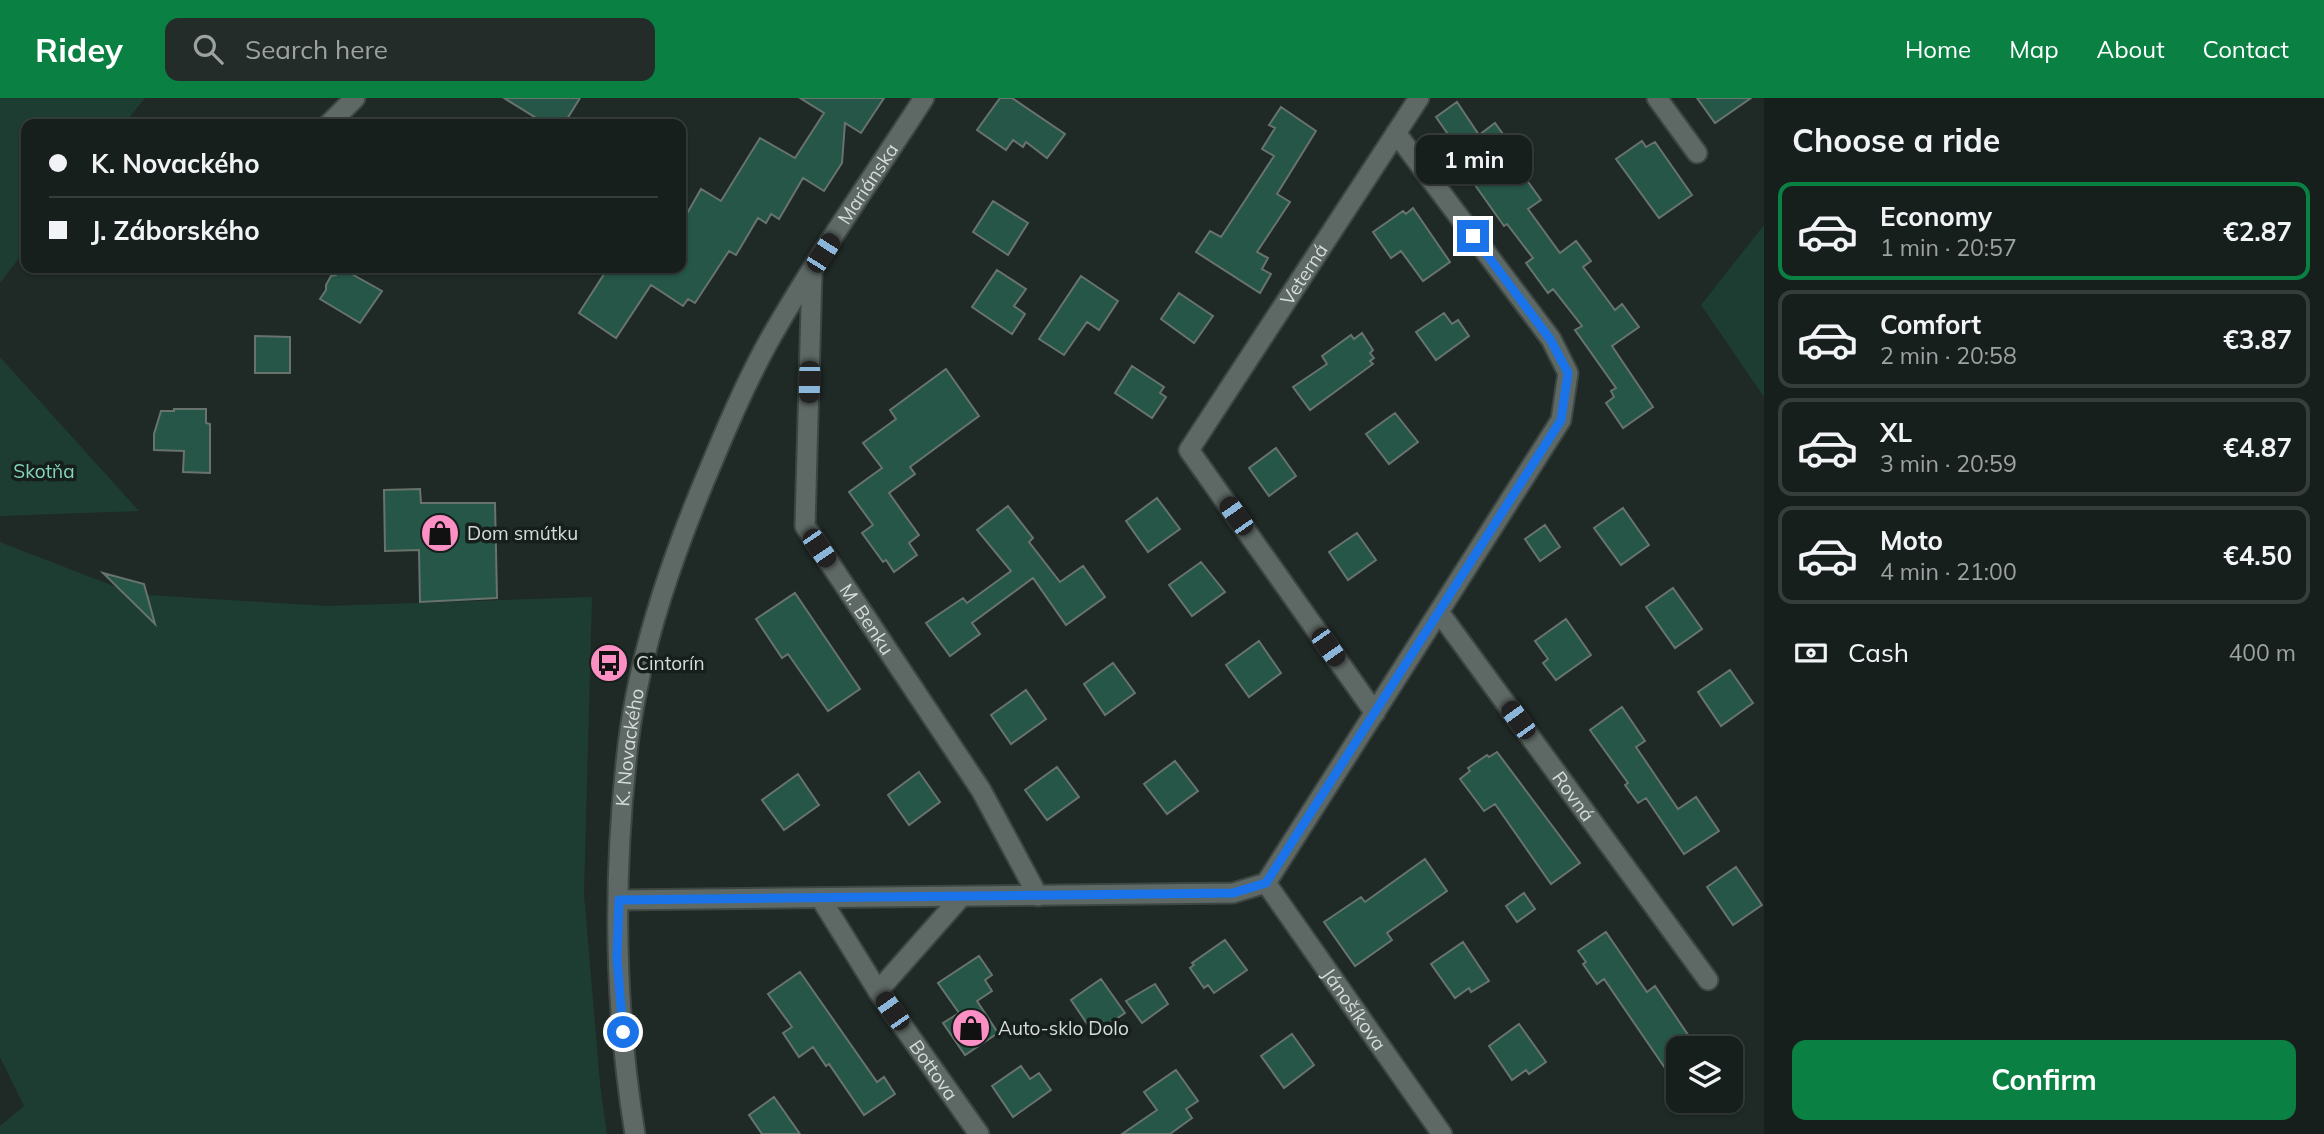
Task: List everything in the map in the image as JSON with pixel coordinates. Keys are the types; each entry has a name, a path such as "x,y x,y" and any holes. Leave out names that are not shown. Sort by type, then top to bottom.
{"street":[{"path":"334,119 355,98"},
{"name":"Mariánska","path":"811,271 924,98"},
{"name":"Veterná","path":"1375,713 1189,450 1419,98"},
{"path":"1657,98 1697,153"},
{"path":"619,900 1233,893 1266,883 1561,420 1568,373 1550,339 1396,133"},
{"name":"M. Benku","path":"811,271 805,526 981,790 1038,896"},
{"name":"K. Novackého","path":"635,1134 626,1082 617,958 621,821 628,744 649,642 667,578 701,488 735,409 771,339 811,271"},
{"name":"Rovná","path":"1439,612 1708,980"},
{"name":"Jánošíkova","path":"1266,883 1442,1134"},
{"path":"878,991 961,897"},
{"name":"Bottova","path":"821,899 878,991 979,1134"}],"green space":[{"path":"0,98 145,98 128,119 21,119 21,256 0,283"},
{"path":"1764,225 1764,397 1701,305"},
{"name":"Skotňa","path":"0,357 139,511 0,516"},
{"path":"0,542 147,599 147,595 327,606 592,597 584,894 600,1084 607,1134 0,1134 0,1126 24,1106 0,1057"}],"building":[{"path":"504,98 580,98 567,119 538,119"},
{"path":"800,98 884,98 861,133 845,123 842,163 824,191 803,178 779,219 771,214 766,223 758,218 736,255 729,251 695,303 688,299 683,306 651,285 616,338 579,313 605,273 686,273 686,215 701,189 721,201 760,138 795,158 824,113"},
{"path":"1000,98 1012,98 1065,134 1047,158 1026,142 1023,147 1013,140 1006,150 977,130"},
{"path":"1697,98 1751,98 1715,123"},
{"path":"1457,102 1479,135 1495,123 1510,144 1504,148 1541,200 1528,209 1560,253 1576,241 1591,261 1583,267 1615,310 1622,304 1639,327 1612,346 1653,407 1623,428 1606,403 1614,397 1611,391 1616,388 1575,330 1582,326 1553,289 1548,293 1526,263 1533,258 1507,224 1504,226 1446,144 1452,140 1436,117"},
{"path":"1281,107 1316,131 1277,194 1290,202 1257,252 1268,258 1262,269 1271,274 1260,293 1196,252 1210,231 1221,237 1274,156 1262,149 1275,128 1269,125"},
{"path":"1642,141 1646,147 1655,142 1692,195 1659,218 1616,159"},
{"path":"993,201 1028,223 1008,255 973,232"},
{"path":"1413,208 1450,262 1423,281 1401,251 1391,258 1373,232 1403,211 1406,214"},
{"path":"997,270 1026,289 1014,306 1025,314 1012,334 972,307"},
{"path":"350,273 382,291 360,323 320,299 331,276"},
{"path":"1081,276 1118,301 1099,330 1087,322 1064,355 1039,339"},
{"path":"1179,293 1213,316 1194,343 1161,319"},
{"path":"1444,313 1452,324 1458,320 1469,336 1436,360 1416,332"},
{"path":"1362,333 1373,350 1370,353 1374,358 1370,361 1373,364 1310,410 1293,387 1327,364 1322,356 1351,335 1354,339"},
{"path":"255,336 290,337 290,373 255,373"},
{"path":"1132,366 1164,387 1160,393 1166,397 1152,418 1115,393"},
{"path":"946,369 979,416 910,467 915,474 889,493 919,535 909,543 917,555 894,572 886,560 883,562 862,533 873,525 849,492 882,468 863,443 896,419 890,410"},
{"path":"206,409 206,423 210,424 210,473 183,472 184,451 154,450 154,434 161,411"},
{"path":"1395,413 1418,442 1389,464 1366,434"},
{"path":"1276,448 1296,476 1269,496 1249,468"},
{"name":"Dom smútku","path":"420,489 421,503 495,503 497,598 420,602 419,550 385,551 384,490"},
{"path":"1157,498 1180,529 1148,552 1126,521"},
{"path":"1008,506 1033,538 1029,542 1060,582 1083,566 1105,597 1066,625 1033,578 972,623 980,634 950,656 926,623 963,598 967,603 1011,571 977,530"},
{"path":"1623,508 1649,545 1621,565 1594,528"},
{"path":"1545,525 1560,547 1540,561 1525,539"},
{"path":"1357,533 1376,560 1348,580 1329,552"},
{"path":"1201,562 1225,592 1192,616 1169,585"},
{"path":"103,573 144,584 155,624"},
{"path":"1673,588 1702,629 1675,648 1646,607"},
{"path":"795,593 860,689 828,711 788,654 782,658 756,619"},
{"path":"1566,619 1591,655 1556,680 1543,663 1548,659 1535,641"},
{"path":"1259,641 1281,673 1249,697 1226,665"},
{"path":"1113,663 1135,693 1105,715 1084,684"},
{"path":"1730,670 1753,703 1721,726 1698,692"},
{"path":"1026,690 1046,719 1011,744 991,715"},
{"path":"1622,707 1645,741 1636,747 1678,809 1696,797 1719,831 1684,854 1646,798 1638,803 1625,785 1628,783 1590,730"},
{"path":"1497,752 1580,863 1551,884 1495,804 1484,811 1460,779 1470,771 1468,768 1487,755 1489,757"},
{"path":"1175,761 1198,791 1167,814 1144,784"},
{"path":"1057,767 1079,797 1047,820 1025,790"},
{"path":"919,772 940,802 909,825 888,795"},
{"path":"798,774 819,805 784,830 762,800"},
{"path":"1425,859 1447,891 1387,933 1392,940 1355,966 1324,922 1361,897 1365,902"},
{"path":"1736,867 1762,905 1733,925 1707,887"},
{"path":"1524,893 1535,909 1517,922 1506,906"},
{"path":"1606,932 1647,992 1655,986 1689,1036 1666,1036 1666,1069 1604,979 1597,984 1583,964 1586,962 1578,951"},
{"path":"1225,940 1247,970 1214,993 1208,985 1204,988 1190,968 1194,965 1192,963"},
{"path":"1463,942 1489,981 1471,992 1469,988 1455,998 1431,964"},
{"path":"979,956 992,975 985,980 992,991 977,1001 998,1033 965,1055 943,1023 959,1013 938,983"},
{"path":"800,972 877,1082 884,1077 895,1094 864,1115 829,1064 826,1066 813,1047 799,1057 783,1033 792,1027 768,994"},
{"path":"1101,979 1125,1013 1094,1034 1071,1000"},
{"path":"1155,984 1168,1004 1142,1023 1126,1001"},
{"path":"1519,1024 1546,1062 1529,1074 1526,1070 1512,1080 1489,1046"},
{"path":"1292,1034 1314,1065 1284,1088 1261,1056"},
{"path":"1021,1066 1030,1079 1039,1073 1051,1090 1013,1117 992,1086"},
{"path":"1176,1070 1198,1101 1186,1109 1192,1118 1170,1134 1122,1134 1157,1110 1144,1092"},
{"path":"774,1097 800,1134 762,1134 749,1115"}],"place":[{"name":"Dom smútku","path":"440,533"},
{"name":"Cintorín","path":"609,663"},
{"name":"Auto-sklo Dolo","path":"971,1028"}],"route":[{"path":"623,1032 617,958 619,900 1233,893 1266,883 1561,420 1568,373 1550,339 1473,236"}]}
